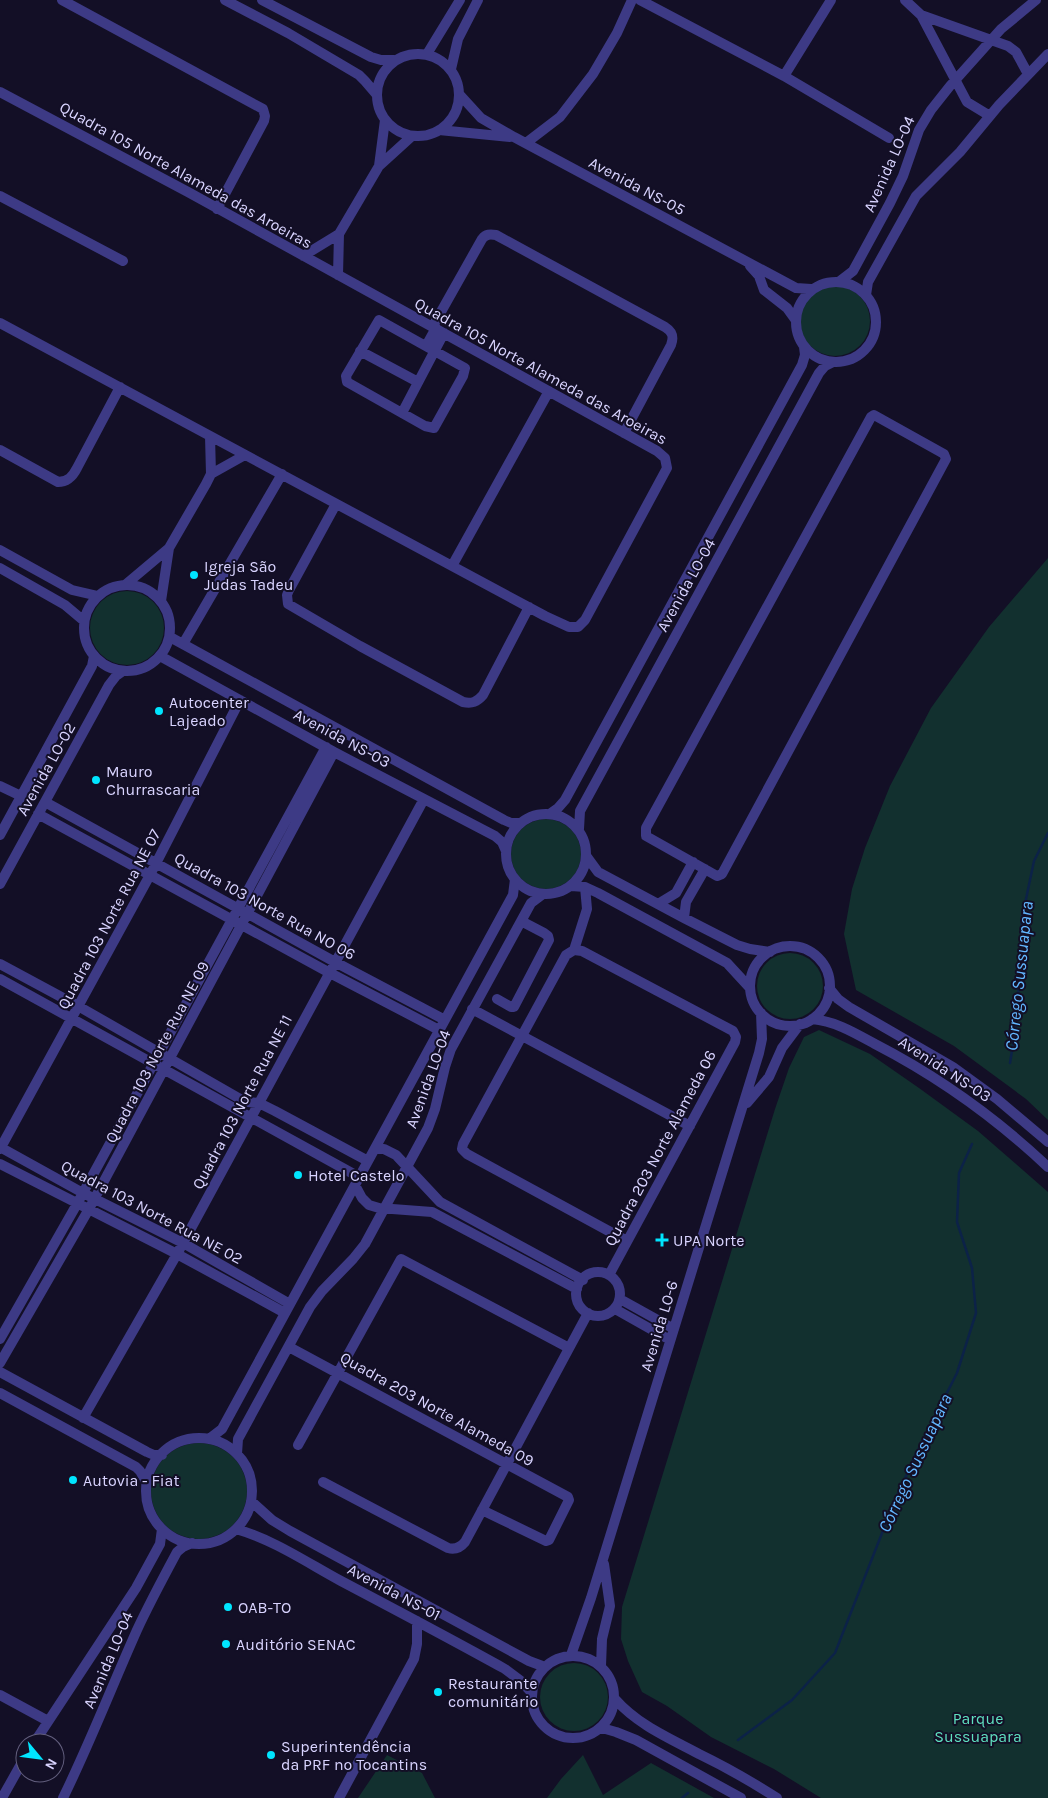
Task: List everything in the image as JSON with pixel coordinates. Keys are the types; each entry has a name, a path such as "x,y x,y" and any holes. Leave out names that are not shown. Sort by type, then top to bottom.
{"street":[{"path":"62,0 263,108 264,121 217,208"},
{"path":"225,0 288,33 359,75 377,96"},
{"path":"262,0 371,57 381,60 394,60"},
{"path":"427,54 460,0"},
{"path":"451,69 458,39 478,0"},
{"path":"526,143 560,117 593,74 617,33 632,0"},
{"path":"640,0 659,4 889,138"},
{"path":"784,76 831,0"},
{"path":"905,0 921,16 954,81 967,102 990,116"},
{"name":"Avenida LO-04","path":"840,281 852,272 895,193 923,123 934,107 954,81 991,40 1014,17 1036,0"},
{"path":"921,16 1004,44 1016,52 1028,74"},
{"path":"427,54 440,59 451,69 458,81 460,95 457,109 450,121 439,130 426,136 412,136 393,128 385,120 379,108 377,96 381,76 394,60 404,55 427,54"},
{"name":"Avenida LO-04","path":"866,295 868,282 912,201 965,147 990,116 1048,54"},
{"name":"Quadra 105 Norte Alameda das Aroeiras","path":"0,92 217,208 624,432 662,454 667,463 667,468 584,620 578,627 569,627 0,323"},
{"name":"Avenida NS-05","path":"460,95 481,118 514,137 796,288 811,290"},
{"path":"379,166 385,120"},
{"path":"439,130 514,137"},
{"path":"303,256 339,234 379,166 412,136"},
{"path":"0,196 123,261"},
{"path":"338,275 339,234"},
{"path":"402,413 418,382 438,329 482,239 491,234 670,331 673,336 671,346 624,432"},
{"name":"Avenida NS-05","path":"746,262 759,276 766,291 787,308 795,319 796,332 804,347"},
{"path":"795,319 800,304 811,290 825,282 840,281 853,285 866,295 876,315 876,328 872,338 865,349 848,360 833,362 816,358 804,347"},
{"path":"379,320 430,348 462,365 465,371 434,428 425,426 347,382 346,376 379,320"},
{"name":"Avenida LO-04","path":"550,813 565,800 792,382 804,358 804,347"},
{"path":"360,351 418,382"},
{"name":"Avenida LO-04","path":"578,829 580,811 820,371 833,362"},
{"path":"0,450 58,482 66,481 77,468 120,387"},
{"path":"452,566 549,391"},
{"path":"874,415 944,454 946,459 722,874 717,876 705,869 646,836 646,828 871,417 874,415"},
{"path":"125,585 169,548 211,474 210,436"},
{"path":"211,474 245,455"},
{"path":"182,644 282,474"},
{"path":"336,504 289,590 287,595 288,604 463,702 476,702 483,695 529,607"},
{"path":"161,601 169,548"},
{"path":"0,550 72,590 98,596"},
{"path":"0,568 66,605 84,621"},
{"path":"125,585 138,586 151,592 161,601 169,620 170,637 160,656 144,668 134,671 123,671 110,667 94,656 88,648 84,635 84,621 89,607 98,596 110,588 125,585"},
{"name":"Avenida NS-03","path":"170,637 504,820 511,823 521,823"},
{"name":"Avenida LO-02","path":"0,835 92,666 94,656"},
{"name":"Avenida NS-03","path":"160,656 495,836 502,842 506,850"},
{"name":"Avenida LO-02","path":"0,884 109,685 123,671"},
{"name":"Quadra 103 Norte Rua NE 07","path":"0,1148 150,875 240,700"},
{"name":"Quadra 103 Norte Rua NE 09","path":"0,1363 90,1209 159,1067 160,1054 238,909 330,749"},
{"name":"Quadra 103 Norte Rua NE 09","path":"0,1339 83,1193 159,1067 170,1059 243,925 330,749"},
{"path":"0,786 21,796"},
{"name":"Quadra 103 Norte Rua NE 11","path":"83,1418 183,1244 424,799"},
{"name":"Quadra 103 Norte Rua NO 06","path":"45,802 335,962 445,1020"},
{"path":"550,813 566,818 578,829 585,843 587,857 581,874 571,886 559,892 543,894 527,890 515,879 508,867 506,850 510,836 521,823 534,815 550,813"},
{"name":"Quadra 103 Norte Rua NO 06","path":"38,814 330,973 439,1030"},
{"path":"587,857 598,872 684,918 737,945 770,952"},
{"path":"658,904 676,894 693,862"},
{"path":"684,918 686,902 705,869"},
{"name":"Avenida LO-04","path":"209,1439 222,1430 512,895 515,879"},
{"path":"571,886 585,887 598,893 727,963 750,988"},
{"path":"585,887 587,906 574,950 566,955 463,1144 464,1151 627,1241"},
{"name":"Avenida LO-04","path":"237,1454 238,1439 316,1298 359,1252 428,1128 448,1057 472,1009 531,903 543,894"},
{"path":"498,999 510,1007 515,1006 549,940 548,936 544,933 521,921"},
{"path":"792,946 811,952 820,960 829,979 829,988 824,1006 812,1019 789,1026 779,1024 769,1020 761,1013 754,1002 750,988 752,977 755,968 762,958 770,952 792,946"},
{"name":"Quadra 203 Norte Alameda 06","path":"574,950 582,950 733,1031 736,1035 735,1042 609,1275"},
{"path":"0,964 78,1006 242,1100 259,1103 368,1161"},
{"path":"0,979 252,1117 357,1181 362,1198 369,1205 432,1212 580,1284"},
{"name":"Avenida NS-03","path":"829,988 838,999 849,1007 927,1051 974,1082 1014,1112 1048,1142"},
{"path":"472,1009 690,1126"},
{"name":"Avenida LO-6","path":"571,1655 592,1598 604,1552 761,1049 761,1013"},
{"name":"Avenida NS-03","path":"812,1019 845,1028 942,1082 994,1120 1048,1167"},
{"path":"742,1110 769,1077 782,1048 800,1024"},
{"name":"Quadra 103 Norte Rua NE 02","path":"0,1148 183,1244 288,1309"},
{"path":"375,1149 384,1149 392,1152 440,1202 580,1284"},
{"name":"Quadra 103 Norte Rua NE 02","path":"0,1164 288,1309"},
{"path":"298,1445 401,1259 569,1348"},
{"path":"595,1273 609,1275 618,1285 620,1299 614,1309 608,1314 601,1316 588,1313 579,1303 580,1284 595,1273"},
{"path":"620,1299 674,1329"},
{"path":"614,1309 670,1340"},
{"path":"323,1482 448,1548 456,1549 464,1542 482,1510 588,1313"},
{"name":"Quadra 203 Norte Alameda 09","path":"289,1347 568,1497 569,1500 547,1541 543,1541 482,1510"},
{"path":"0,1372 147,1452 154,1455 162,1455"},
{"path":"0,1393 136,1467 148,1483"},
{"path":"195,1439 209,1439 226,1446 237,1454 250,1478 251,1501 246,1515 236,1529 218,1540 204,1544 192,1543 176,1538 162,1529 149,1508 147,1496 152,1468 162,1455 172,1446 183,1441 195,1439"},
{"name":"Avenida NS-01","path":"251,1501 272,1520 337,1558 529,1661 545,1667"},
{"name":"Avenida LO-04","path":"41,1733 136,1588 160,1544 162,1529"},
{"name":"Avenida NS-01","path":"236,1529 261,1536 506,1669 532,1693"},
{"name":"Avenida LO-04","path":"63,1798 156,1590 177,1552 192,1543"},
{"path":"601,1666 602,1639 610,1606 610,1596 604,1572 604,1552"},
{"path":"337,1558 339,1580"},
{"path":"339,1798 414,1658 417,1644 417,1621"},
{"path":"571,1655 587,1658 601,1666 610,1678 615,1699 612,1711 602,1728 590,1735 577,1739 563,1738 551,1732 540,1723 534,1711 532,1693 538,1676 545,1667 557,1659 571,1655"},
{"path":"0,1695 48,1722"},
{"path":"615,1699 626,1711 643,1723 740,1775 777,1798"},
{"path":"602,1728 636,1740 741,1798"},
{"path":"2,1798 15,1775"}],"green space":[{"path":"842,286 855,292 864,301 868,307 870,321 868,335 860,346 849,354 828,356 821,354 810,346 802,335 800,314 802,307 810,296 821,288"},
{"path":"1048,558 1048,1120 1026,1099 954,1046 856,990 844,934 852,889 865,848 890,786 931,708 989,627"},
{"path":"127,591 148,597 158,607 164,628 158,649 148,659 127,665 106,659 96,649 90,628 96,607 106,597"},
{"path":"553,819 566,825 575,834 579,840 581,854 579,868 571,879 560,887 539,889 532,887 521,879 513,868 511,847 513,840 521,829 532,821"},
{"path":"784,953 796,953 808,958 818,968 823,980 821,999 808,1014 796,1019 784,1019 772,1014 762,1004 757,992 757,980 762,968 772,958"},
{"name":"Parque Sussuapara","path":"819,1030 870,1054 919,1088 978,1131 1048,1192 1048,1798 821,1798 774,1769 711,1737 667,1706 642,1692 628,1661 621,1639 622,1607 775,1109 789,1068 804,1037"},
{"path":"199,1443 217,1447 233,1457 243,1473 247,1491 243,1509 233,1525 217,1535 199,1539 181,1535 165,1525 155,1509 151,1491 155,1473 165,1457 181,1447"},
{"path":"567,1663 581,1663 593,1668 603,1678 608,1690 608,1704 603,1716 593,1726 581,1731 567,1731 555,1726 545,1716 540,1704 540,1690 545,1678 555,1668"},
{"path":"387,1755 422,1773 435,1798 358,1798"},
{"path":"583,1755 603,1795 651,1763 714,1798 547,1798"}],"waterway":[{"name":"Córrego Sussuapara","path":"1010,1063 1017,1019 1022,918 1034,861 1048,833"},
{"name":"Córrego Sussuapara","path":"738,1740 792,1700 835,1653 895,1500 957,1373 976,1313 972,1268 957,1222 959,1173 972,1144"},
{"name":"Córrego Sussuapara","path":"682,1798 688,1793"}],"place":[{"name":"Igreja São Judas Tadeu","path":"194,575"},
{"name":"Autocenter Lajeado","path":"159,711"},
{"name":"Mauro Churrascaria","path":"96,780"},
{"name":"Hotel Castelo","path":"298,1175"},
{"name":"UPA Norte","path":"662,1240"},
{"name":"Autovia - Fiat","path":"73,1480"},
{"name":"OAB-TO","path":"228,1607"},
{"name":"Auditório SENAC","path":"226,1644"},
{"name":"Restaurante comunitário","path":"438,1692"},
{"name":"Superintendência da PRF no Tocantins","path":"271,1755"}]}
